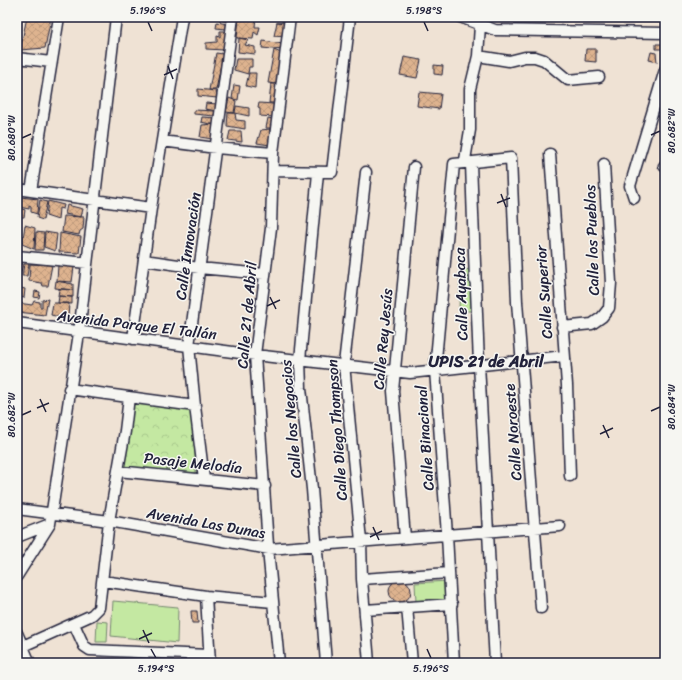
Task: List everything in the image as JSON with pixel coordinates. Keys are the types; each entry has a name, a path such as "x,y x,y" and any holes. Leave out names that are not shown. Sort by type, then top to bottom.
{"street":[{"path":"31,191 59,17"},
{"path":"17,576 50,524 69,389 79,333 116,17"},
{"path":"133,339 151,208 182,17"},
{"name":"Calle Innovación","path":"204,479 195,406 190,346 233,17"},
{"name":"Calle 21 de Abril","path":"279,663 273,602 255,356 264,274 271,228 273,153 290,17"},
{"path":"273,171 318,173 332,172 350,17"},
{"path":"462,17 495,30 665,33"},
{"path":"468,162 470,89 478,56 480,25"},
{"path":"478,56 509,61 525,57 535,57 544,60 568,80 576,81 599,77"},
{"path":"17,58 51,62"},
{"path":"634,198 630,186 665,70"},
{"path":"162,141 273,153"},
{"name":"Calle Superior","path":"550,154 564,356 570,476"},
{"name":"Calle Noroeste","path":"468,162 511,158 517,302 541,608"},
{"name":"Calle Binacional","path":"454,663 452,604 435,370 454,164 468,162"},
{"name":"Calle Ayabaca","path":"468,162 475,281"},
{"name":"Calle Ayabaca","path":"468,162 495,663"},
{"name":"Calle los Pueblos","path":"562,328 592,324 602,317 609,308 611,283 604,164"},
{"name":"Calle Rey Jesús","path":"405,538 393,391 393,371 414,167"},
{"name":"Calle Diego Thompson","path":"366,172 344,364 361,541 362,579 369,663"},
{"name":"Calle los Negocios","path":"318,173 300,360 301,388 317,544 326,663"},
{"path":"17,189 151,208"},
{"path":"17,256 87,263"},
{"path":"144,260 200,268 264,274"},
{"name":"Avenida Parque El Tallán","path":"17,324 190,346 255,356 410,372 564,356"},
{"path":"69,389 195,406"},
{"path":"23,646 74,624 96,612 99,608 109,521 129,397"},
{"name":"Pasaje Melodía","path":"118,471 265,486"},
{"name":"Avenida Las Dunas","path":"17,509 109,521 269,549 317,544 560,526"},
{"path":"17,537 50,524"},
{"path":"362,579 449,573"},
{"path":"103,581 206,596 273,602"},
{"path":"74,624 84,646 90,650 210,659 206,596"},
{"path":"365,610 452,604"},
{"path":"408,607 412,663"},
{"path":"17,633 30,663"}],"green space":[{"path":"460,269 475,270 474,311 459,311"},
{"path":"131,400 193,404 196,473 122,467"},
{"path":"448,581 450,600 416,602 415,583"},
{"path":"113,601 178,607 177,643 111,636"},
{"path":"97,621 108,622 107,642 96,642"}],"building":[{"path":"27,17 51,17 45,48 20,50"},
{"path":"219,17 229,17 228,22 219,20"},
{"path":"239,17 256,17 255,27 260,27 258,35 254,32 253,39 237,38"},
{"path":"278,17 285,17 284,22 277,19"},
{"path":"217,22 227,24 225,29 216,28"},
{"path":"277,22 284,23 284,35 274,36"},
{"path":"220,31 226,31 224,50 206,49 206,43 217,42 217,36 220,37"},
{"path":"239,38 248,40 245,45 255,47 255,54 238,52"},
{"path":"263,41 283,44 283,50 262,48"},
{"path":"656,44 662,44 662,49 656,49"},
{"path":"586,49 596,49 596,62 585,61"},
{"path":"274,50 281,53 277,84 268,83"},
{"path":"651,52 656,53 657,62 649,60"},
{"path":"216,53 223,54 216,90 209,90"},
{"path":"404,57 421,60 417,78 400,75"},
{"path":"236,59 252,59 252,67 249,67 248,74 234,70"},
{"path":"434,65 443,66 442,75 434,74"},
{"path":"249,73 256,73 255,88 246,86"},
{"path":"271,84 277,84 275,103 269,103"},
{"path":"234,85 240,86 238,100 232,99"},
{"path":"198,89 216,91 217,98 198,96"},
{"path":"419,92 441,94 439,109 417,106"},
{"path":"229,98 236,101 234,113 226,112"},
{"path":"206,103 217,104 217,111 205,109"},
{"path":"259,103 274,104 274,117 260,116 260,109 258,108"},
{"path":"236,106 249,108 249,116 235,113"},
{"path":"194,110 215,111 214,116 194,114"},
{"path":"228,113 235,113 236,120 245,121 245,129 227,126"},
{"path":"202,117 216,118 215,125 201,122"},
{"path":"268,118 272,119 271,128 266,128"},
{"path":"214,124 212,139 200,137 202,125"},
{"path":"270,129 270,145 257,143 261,130"},
{"path":"230,131 241,131 242,142 228,140"},
{"path":"20,197 38,199 37,214 31,212 31,206 29,205 29,209 19,207"},
{"path":"40,200 47,202 43,220 37,218"},
{"path":"48,201 64,205 63,209 59,208 58,220 46,216"},
{"path":"67,205 83,209 81,217 65,214"},
{"path":"19,208 25,210 24,217 17,217"},
{"path":"64,216 84,217 83,229 80,231 79,235 62,232"},
{"path":"25,225 35,228 34,249 22,244"},
{"path":"17,231 21,232 19,244 17,244"},
{"path":"36,232 44,233 43,250 35,250"},
{"path":"45,232 57,234 55,251 44,247"},
{"path":"60,233 81,237 79,253 59,252"},
{"path":"17,262 23,264 20,276 17,276"},
{"path":"24,264 29,264 27,276 22,276"},
{"path":"30,264 52,265 48,286 43,286 42,283 29,281"},
{"path":"58,265 74,267 72,282 57,281"},
{"path":"56,281 73,284 73,290 55,288"},
{"path":"17,287 25,289 24,298 17,296"},
{"path":"59,289 73,290 73,297 58,296"},
{"path":"35,291 40,292 39,298 34,297"},
{"path":"59,296 72,297 72,304 58,303"},
{"path":"17,299 18,303 32,305 34,301 40,302 40,307 42,307 42,300 48,299 45,315 17,312"},
{"path":"53,303 69,303 68,319 51,315"},
{"path":"400,580 408,583 411,591 408,599 400,602 392,599 389,591 392,583"},
{"path":"191,611 197,611 198,623 192,623"}],"district":[{"name":"UPIS 21 de Abril","path":"486,361"}]}
